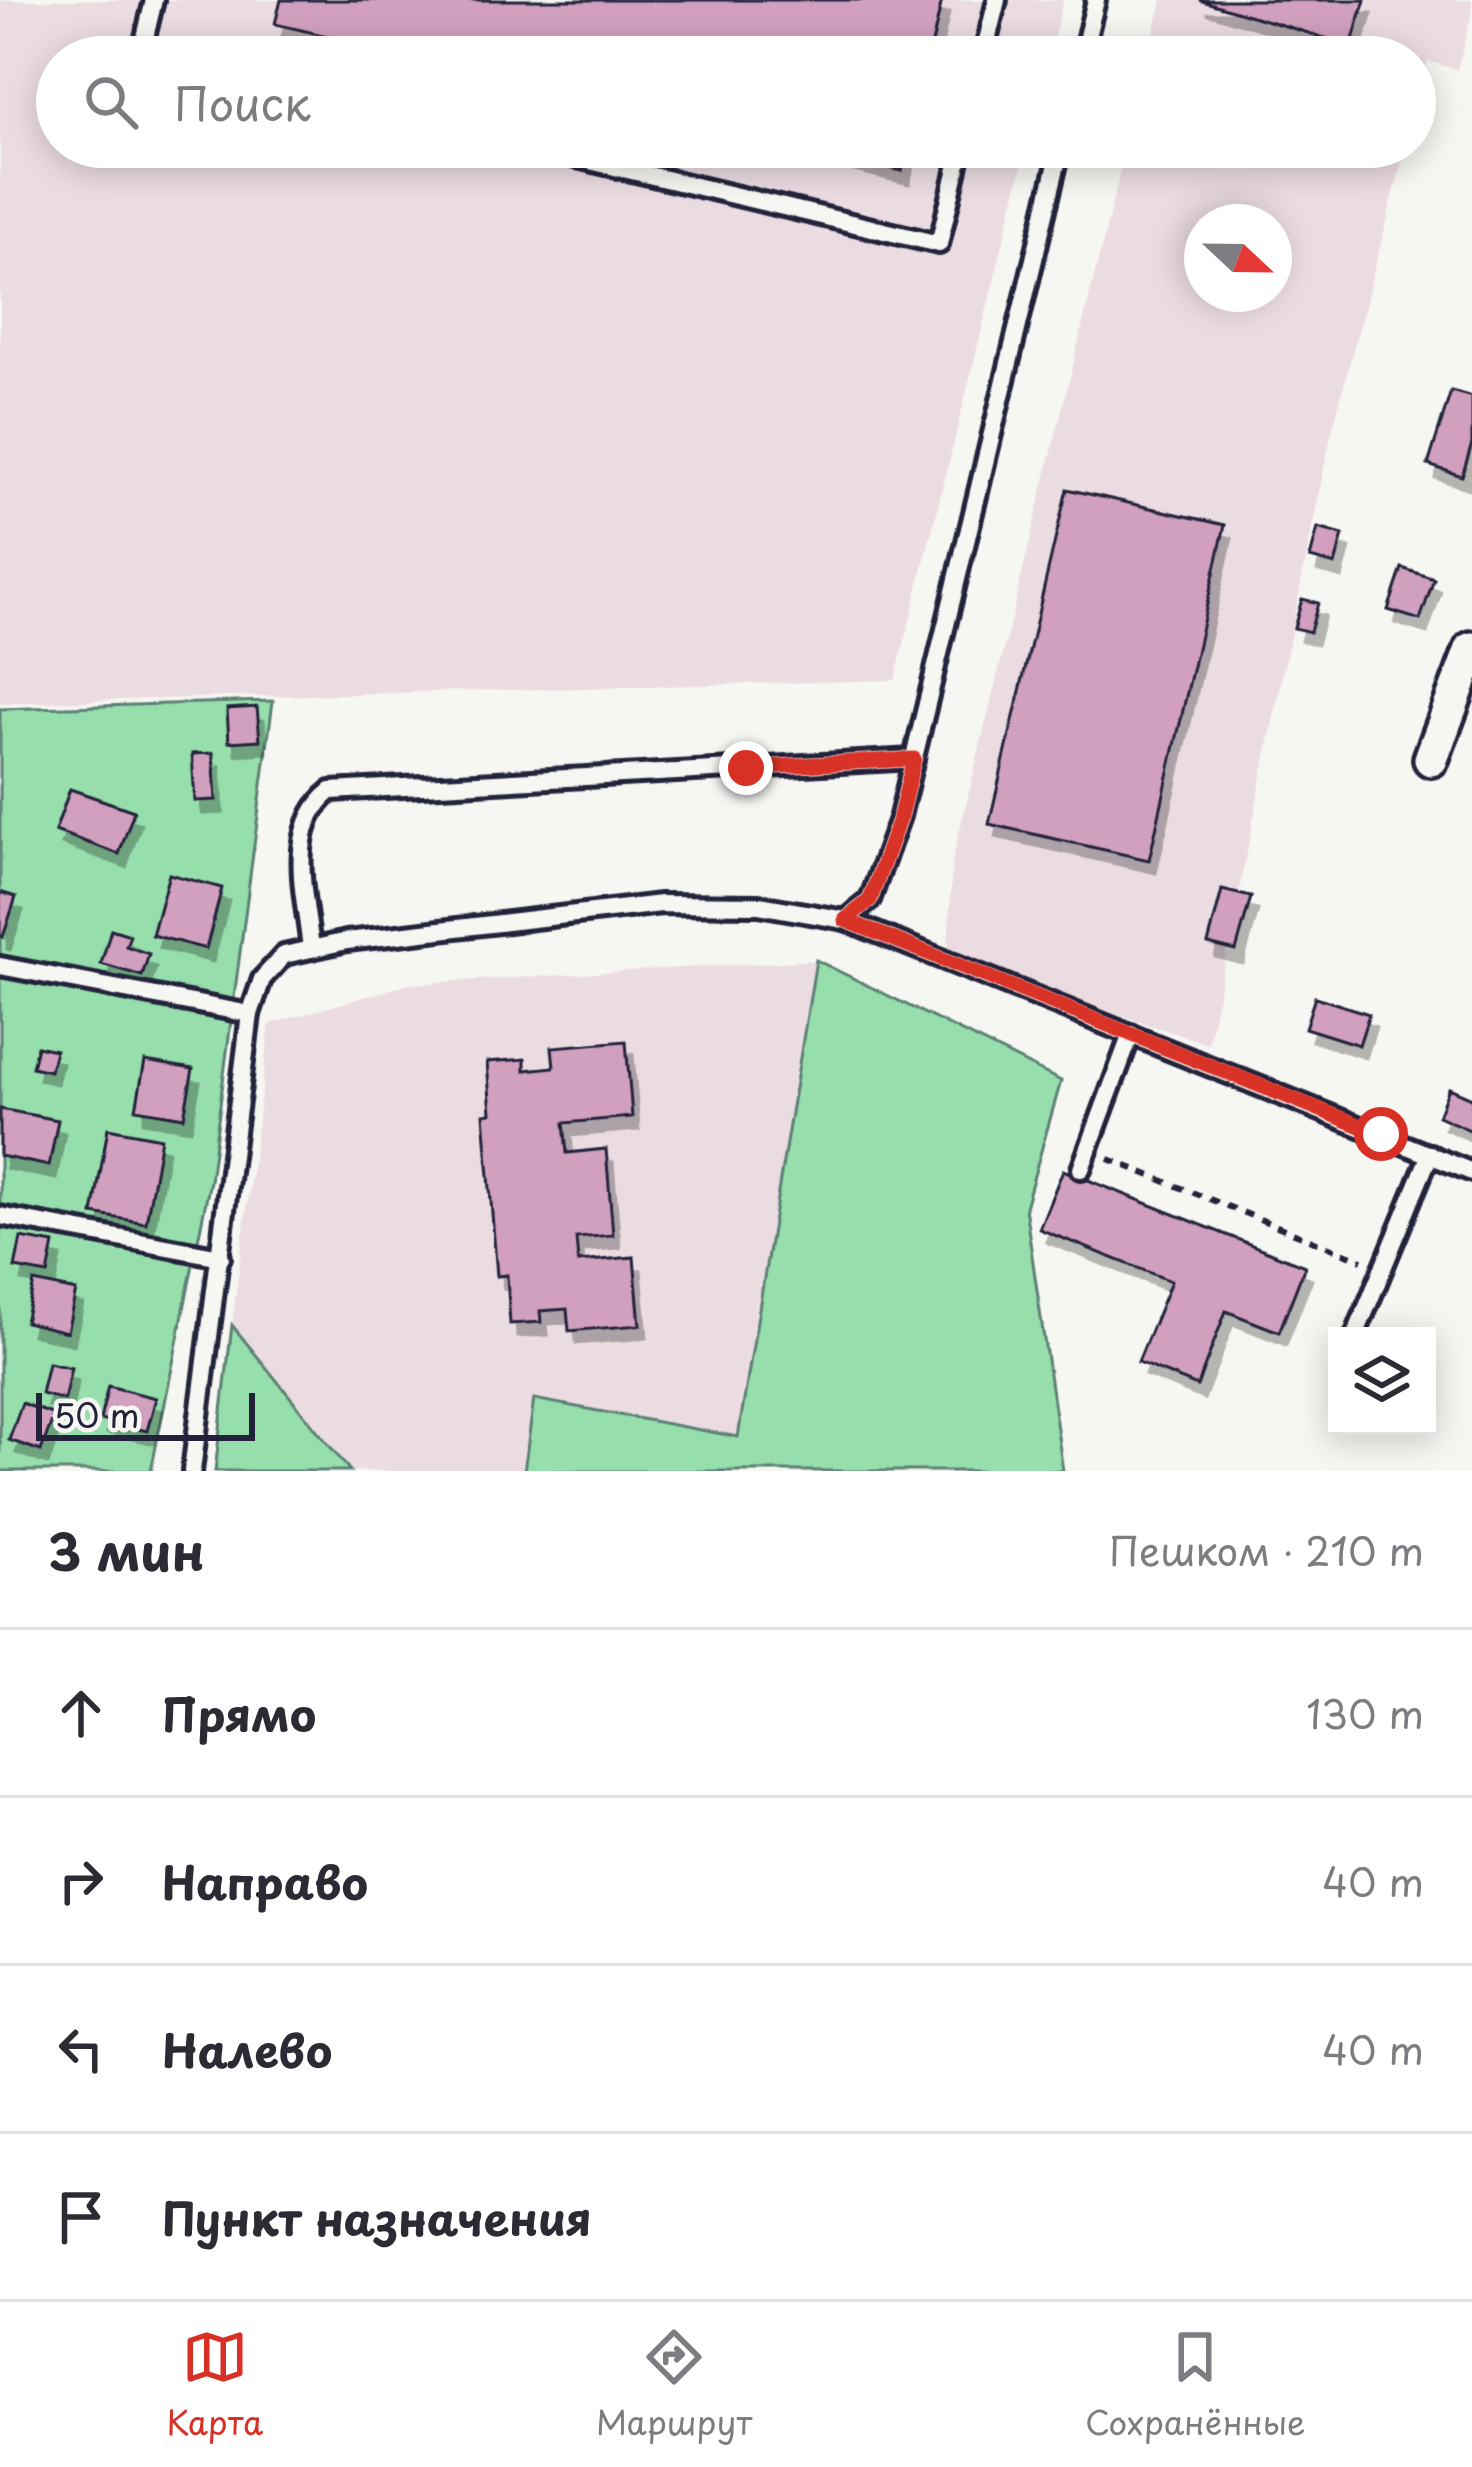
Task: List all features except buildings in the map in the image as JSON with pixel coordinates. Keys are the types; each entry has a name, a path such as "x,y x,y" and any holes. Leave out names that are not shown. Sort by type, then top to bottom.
{"street":[{"path":"1431,759 1472,649"}],"lane":[{"path":"145,36 154,0"},
{"path":"988,36 997,0"},
{"path":"1087,36 1096,0"},
{"path":"619,168 939,244 957,168"},
{"path":"845,920 870,900 900,816 1056,168"},
{"path":"311,949 303,825 315,803 331,791 914,759"},
{"path":"193,1471 250,1014 262,979 284,955 347,941 661,904 759,905 845,920 1472,1172"},
{"path":"0,966 250,1014"},
{"path":"1081,1169 1131,1034"},
{"path":"1359,1327 1430,1154"},
{"path":"0,1216 221,1257"}],"path":[{"path":"1102,1156 1362,1260"}],"shaded area":[{"path":"0,0 1063,0 1054,36 36,36 36,168 1022,168 895,680 0,703"},
{"path":"1162,0 1472,0 1457,70 1436,63 1436,36 1153,36"},
{"path":"1121,168 1401,168 1330,439 1208,1044 971,966 948,952 952,862"},
{"path":"816,960 738,1438 535,1399 524,1471 350,1471 232,1325 270,1024 409,984"}],"green space":[{"path":"273,701 210,1181 151,1471 0,1471 0,709"},
{"path":"816,960 1061,1081 1025,1207 1063,1471 524,1471 534,1399 738,1437"},
{"path":"232,1325 350,1471 215,1471"}],"route":[{"path":"746,768 914,759 900,816 870,900 845,920 1381,1134"}]}
